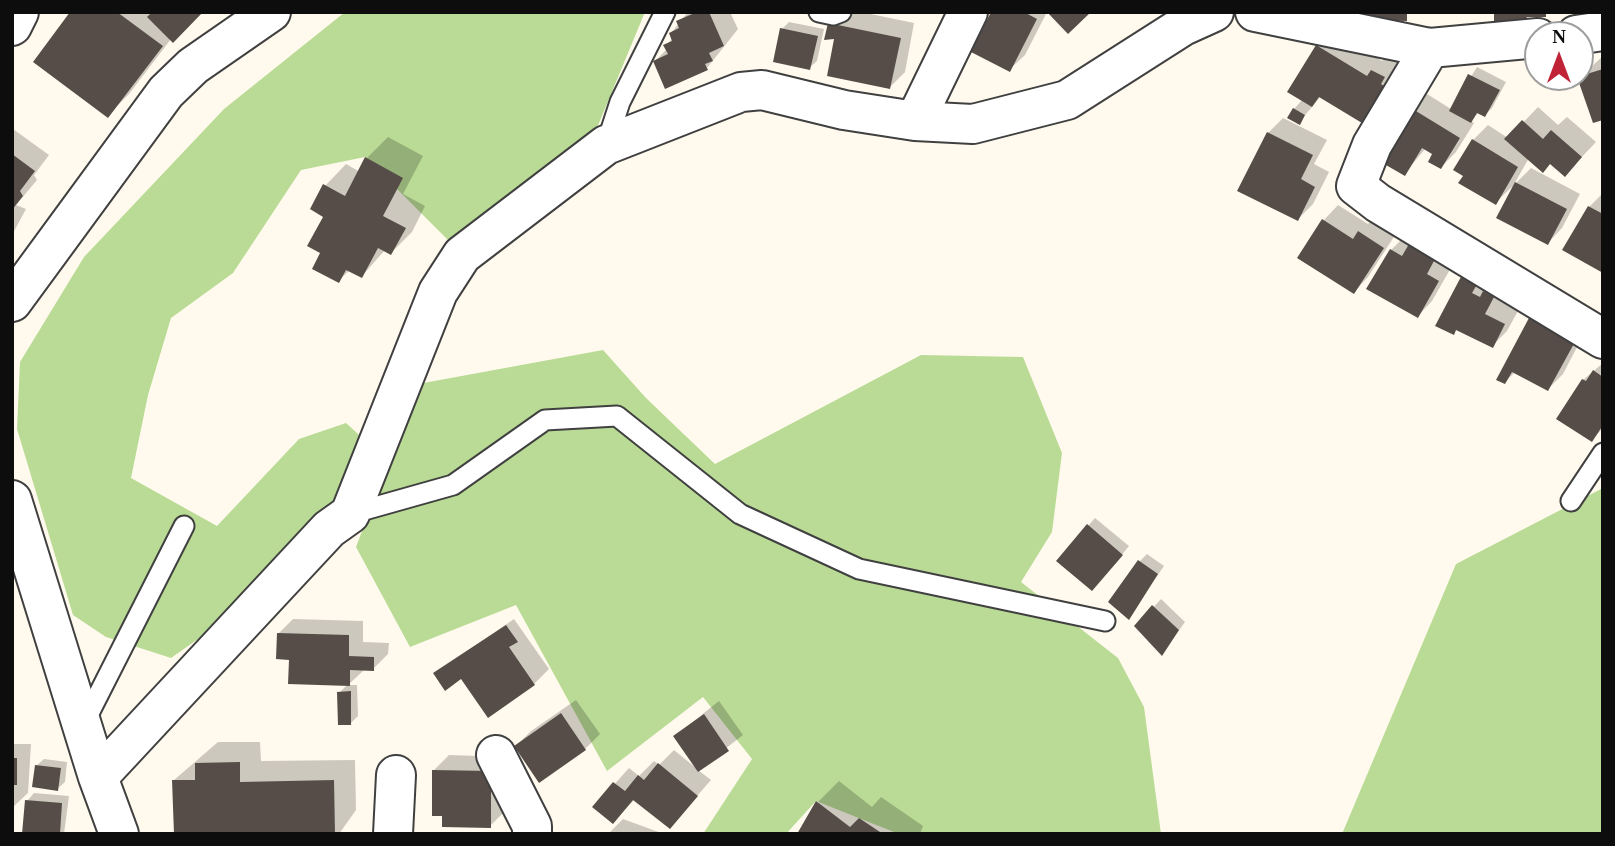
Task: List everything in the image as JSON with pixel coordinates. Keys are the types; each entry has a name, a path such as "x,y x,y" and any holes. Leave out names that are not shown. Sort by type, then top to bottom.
{"street":[{"path":"12,26 19,12"},
{"path":"12,302 166,92 193,66 271,12"},
{"path":"915,121 968,12"},
{"path":"98,777 329,529 350,514 433,304 462,255 606,145 741,92 762,90 844,110 915,121 973,124 1067,100 1183,26 1214,12"},
{"path":"1255,12 1430,48 1524,39"},
{"path":"1430,48 1372,145 1356,186 1378,203 1603,339"},
{"path":"12,500 98,777 120,834"},
{"path":"496,755 532,826 532,834"},
{"path":"393,834 396,775"}],"lane":[{"path":"606,145 620,102 665,12"},
{"path":"819,12 833,15 841,12"},
{"path":"350,514 453,485 545,420 617,416 740,514 859,569 1105,621"},
{"path":"1571,501 1603,453"},
{"path":"83,725 184,526"}],"green space":[{"path":"345,12 645,12 594,135 454,246 365,157 301,170 233,273 171,318 148,395 131,478 217,526 299,439 346,423 369,444 317,526 235,613 171,658 106,637 73,615 17,429 20,362 84,257 224,109"},
{"path":"603,350 646,398 715,464 921,355 1023,357 1062,453 1052,532 1021,582 1118,658 1144,707 1161,834 899,834 816,801 786,834 703,834 752,759 703,697 607,771 516,605 410,647 356,547 418,384"},
{"path":"1603,488 1603,834 1342,834 1456,564"}],"building":[{"path":"70,12 117,12 163,46 108,118 33,62"},
{"path":"152,12 203,12 173,43 147,17"},
{"path":"697,12 709,12 724,46 709,53 713,61 705,64 708,70 665,89 653,61 668,54 663,45 672,41 669,33 679,28 676,21"},
{"path":"991,12 1024,12 1037,19 1010,72 971,52"},
{"path":"1047,12 1091,12 1068,34"},
{"path":"1358,12 1407,12 1407,21 1371,20 1371,15"},
{"path":"1494,12 1546,12 1546,17 1527,17 1524,22 1494,22"},
{"path":"828,23 901,38 890,89 827,76 834,39 824,40"},
{"path":"780,28 818,36 810,70 773,62"},
{"path":"1316,45 1367,76 1371,70 1385,77 1381,84 1384,86 1362,123 1319,97 1312,107 1287,92"},
{"path":"1603,69 1603,120 1593,123 1582,91 1594,91 1594,72"},
{"path":"1468,74 1500,90 1485,117 1477,113 1471,123 1449,111"},
{"path":"1293,108 1305,115 1300,125 1287,118"},
{"path":"1411,108 1460,138 1441,169 1428,162 1432,154 1422,148 1405,176 1379,161"},
{"path":"1522,120 1543,139 1551,130 1582,157 1565,177 1550,164 1543,173 1504,139"},
{"path":"1267,132 1313,155 1301,179 1315,187 1298,221 1237,191"},
{"path":"1472,139 1518,167 1496,205 1458,183 1463,176 1453,170"},
{"path":"12,154 35,171 20,191 23,196 12,210"},
{"path":"365,157 403,178 383,216 406,228 391,255 378,248 362,278 346,270 339,283 312,269 320,253 307,246 323,217 310,209 323,184 345,196"},
{"path":"1515,182 1567,209 1548,245 1496,218"},
{"path":"1588,206 1603,214 1603,273 1562,250"},
{"path":"1322,219 1353,239 1358,231 1384,248 1354,294 1297,258"},
{"path":"1409,244 1435,259 1427,274 1439,281 1418,318 1366,289 1390,249 1402,256"},
{"path":"1463,273 1479,281 1472,293 1480,297 1483,291 1494,297 1485,314 1505,324 1493,348 1456,330 1454,335 1435,326"},
{"path":"1530,316 1576,340 1548,391 1512,372 1505,384 1496,380"},
{"path":"1593,370 1603,377 1603,425 1592,442 1556,419 1582,379 1586,381"},
{"path":"1087,524 1123,555 1092,591 1056,561"},
{"path":"1138,560 1158,574 1129,620 1108,602"},
{"path":"1152,605 1179,630 1162,656 1134,626"},
{"path":"506,625 518,642 509,647 535,685 488,718 461,679 445,691 433,673"},
{"path":"277,633 349,635 349,656 374,657 374,671 350,670 350,686 288,684 289,660 276,659"},
{"path":"351,691 351,725 338,725 337,692"},
{"path":"561,713 586,750 539,783 514,746"},
{"path":"704,714 729,751 698,772 673,736"},
{"path":"12,758 17,758 17,785 12,785"},
{"path":"240,762 240,782 334,780 335,833 174,834 172,780 195,780 195,763"},
{"path":"658,763 698,796 670,829 633,800 613,824 592,807 613,782 625,791 638,775 644,780"},
{"path":"35,765 61,768 58,791 32,787"},
{"path":"432,770 491,771 491,828 442,827 442,816 432,816"},
{"path":"25,800 62,803 60,834 22,834"},
{"path":"816,801 850,827 859,818 883,834 797,834"}]}
